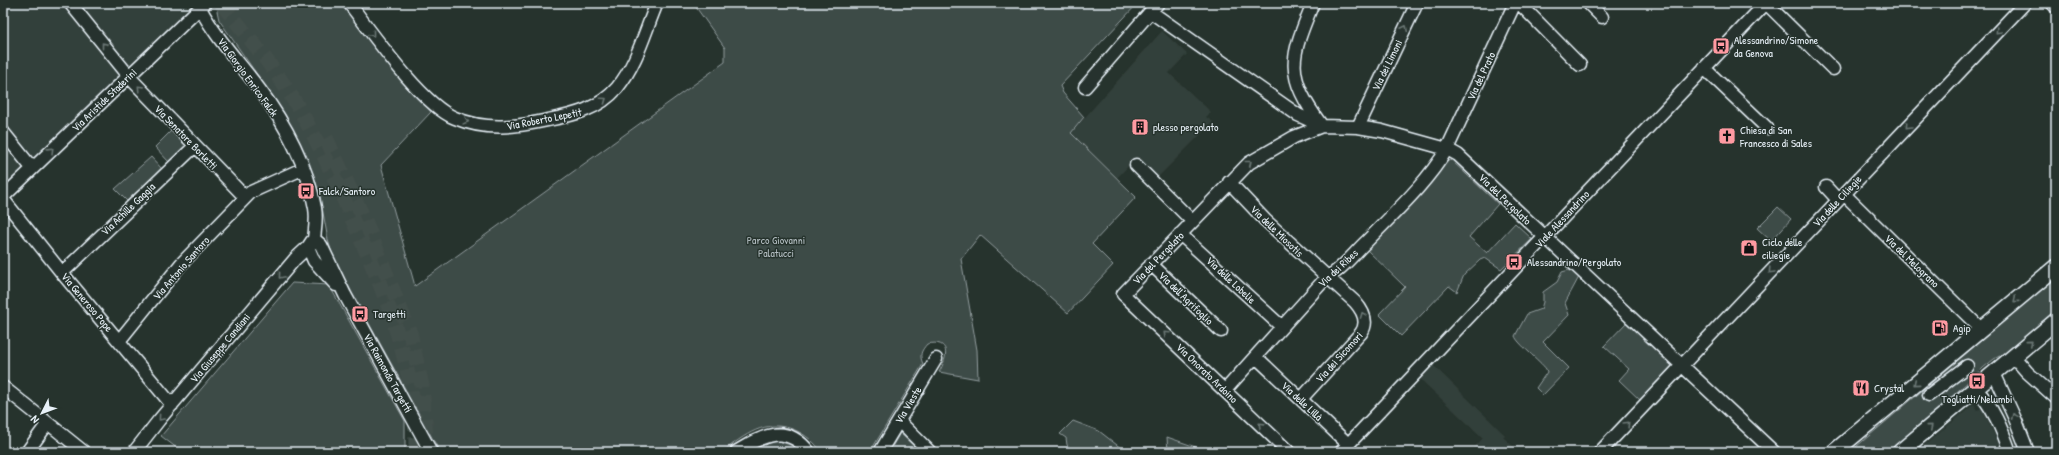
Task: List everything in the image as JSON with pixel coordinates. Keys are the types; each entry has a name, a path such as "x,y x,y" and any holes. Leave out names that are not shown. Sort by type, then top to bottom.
{"main road":[{"path":"1834,452 2056,267"},
{"path":"1900,452 2056,321"}],"street":[{"name":"Via Senatore Borletti","path":"70,3 129,76 245,197"},
{"name":"Via Roberto Lepetit","path":"349,3 381,45 429,101 454,118 483,126 502,128 557,119 590,110 609,97 631,69 657,3"},
{"path":"1313,3 1296,47 1294,65 1301,93 1322,126"},
{"name":"Via dei Limoni","path":"1358,127 1417,3"},
{"name":"Via del Prato","path":"1447,149 1515,3"},
{"path":"1519,3 1580,65"},
{"path":"1588,3 1602,17"},
{"name":"Via delle Ciliegie","path":"1600,452 2025,3"},
{"path":"2052,3 2056,7"},
{"path":"1763,4 1833,69"},
{"name":"Viale Alessandrino","path":"1345,448 1763,4"},
{"name":"Via Aristide Staderini","path":"3,198 32,168 202,6"},
{"name":"Via Giorgio Enrico Falck","path":"202,6 217,36 273,110 287,134 302,168 315,208 311,243"},
{"path":"1085,87 1154,7 1298,115 1322,126"},
{"path":"1704,68 1767,128"},
{"name":"Via del Pergolato","path":"1123,294 1229,182 1256,157 1322,126 1358,127 1382,131 1447,149 1472,167 1774,452"},
{"path":"3,132 32,168"},
{"name":"Via Achille Gaggia","path":"62,273 195,146"},
{"name":"Via dei Ribes","path":"1228,387 1256,358 1326,278 1333,274 1419,187 1437,165 1447,149"},
{"name":"Via del Pergolato","path":"1136,165 1192,221"},
{"name":"Via Antonio Santoro","path":"119,341 181,264 245,197 251,192 302,168"},
{"name":"Via delle Miosotis","path":"1229,182 1265,220 1326,278"},
{"name":"Via del Melograno","path":"1826,188 1841,197 1981,329"},
{"name":"Via Generoso Pope","path":"3,198 62,273 172,405"},
{"name":"Via delle Lobelie","path":"1180,234 1282,327"},
{"name":"Via Raimondo Targetti","path":"311,243 321,245 324,265 345,295 431,452"},
{"name":"Via Giuseppe Candiani","path":"134,452 295,259 311,243"},
{"name":"Via dell'Agrifoglio","path":"1151,264 1221,331"},
{"name":"Via dei Sicomori","path":"1301,399 1359,335 1365,325 1364,316 1357,305 1326,278"},
{"name":"Via Onorato Ardoino","path":"1123,294 1289,452"},
{"path":"2014,357 2027,372 2056,398"},
{"name":"Via delle Lillà","path":"1256,358 1301,399 1345,448"},
{"name":"Via Vieste","path":"880,452 936,359"},
{"path":"1929,394 1967,366"},
{"path":"1994,373 2016,421 2028,452"},
{"path":"3,387 84,452"},
{"path":"1976,389 1984,398 1995,416 2010,452"},
{"path":"899,421 928,451"},
{"path":"27,452 48,423"},
{"path":"736,452 761,437 777,434 794,438 809,452"}],"shaded area":[{"path":"3,3 185,3 189,9 3,187"},
{"path":"1162,31 1187,54 1169,73 1211,112 1206,117 1213,122 1157,178 1136,158 1117,178 1071,133"},
{"path":"1433,365 1505,435 1503,437 1519,452 1470,452 1483,438 1420,379"},
{"path":"1974,404 1978,410 1982,408 1998,442 2001,452 1916,452"}],"green space":[{"name":"Parco Giovanni Palatucci","path":"226,3 342,3 431,112 381,165 415,286 725,62 725,48 693,3 780,3 783,5 787,3 1138,3 1060,86 1063,93 1084,117 1071,133 1136,197 1092,244 1113,265 1068,313 980,235 961,259 977,350 978,379 939,372 944,361 944,347 935,343 927,344 921,353 923,364 870,452 821,452 813,442 799,432 784,427 774,426 765,427 747,434 722,452 440,452 334,260 328,240 320,196 286,116 219,20 217,11"},
{"path":"174,128 188,143 169,162 155,147"},
{"path":"151,157 162,169 127,201 115,189"},
{"path":"1451,160 1498,204 1469,237 1487,253 1515,223 1532,239 1501,269 1485,258 1480,260 1464,275 1457,292 1449,286 1401,336 1379,314 1405,287 1366,249 1448,161"},
{"path":"1778,207 1791,219 1771,241 1757,228"},
{"path":"1569,270 1578,274 1579,277 1565,303 1569,315 1543,342 1569,368 1543,395 1536,388 1547,372 1546,369 1515,336 1527,314 1541,309 1543,292 1557,282 1562,272"},
{"path":"2056,277 2056,310 2007,352 1994,359 1983,368 1923,423 1887,452 1850,452"},
{"path":"292,283 329,285 405,421 405,452 182,452 161,436"},
{"path":"1628,321 1673,364 1673,368 1641,401 1619,380 1629,369 1604,346"},
{"path":"1073,421 1099,431 1126,452 1074,452 1067,445 1066,438 1060,434"},
{"path":"900,433 917,449 916,452 889,452"},
{"path":"1167,437 1210,452 1168,452"},
{"path":"774,440 794,446 799,452 750,452 765,442"}],"tunnel":[{"path":"221,3 289,93 315,138 331,170 381,287 400,340 412,395 416,452"},
{"path":"326,138 366,223 410,333 422,386 427,451"}],"place":[{"name":"Alessandrino/Simone da Genova","path":"1721,46"},
{"name":"plesso pergolato","path":"1140,127"},
{"name":"Chiesa di San Francesco di Sales","path":"1727,136"},
{"name":"Falck/Santoro","path":"306,191"},
{"name":"Ciclo delle ciliegie","path":"1749,248"},
{"name":"Alessandrino/Pergolato","path":"1514,262"},
{"name":"Targetti","path":"360,314"},
{"name":"Agip","path":"1940,328"},
{"name":"Togliatti/Nelumbi","path":"1977,381"},
{"name":"Crystal","path":"1861,388"}]}
